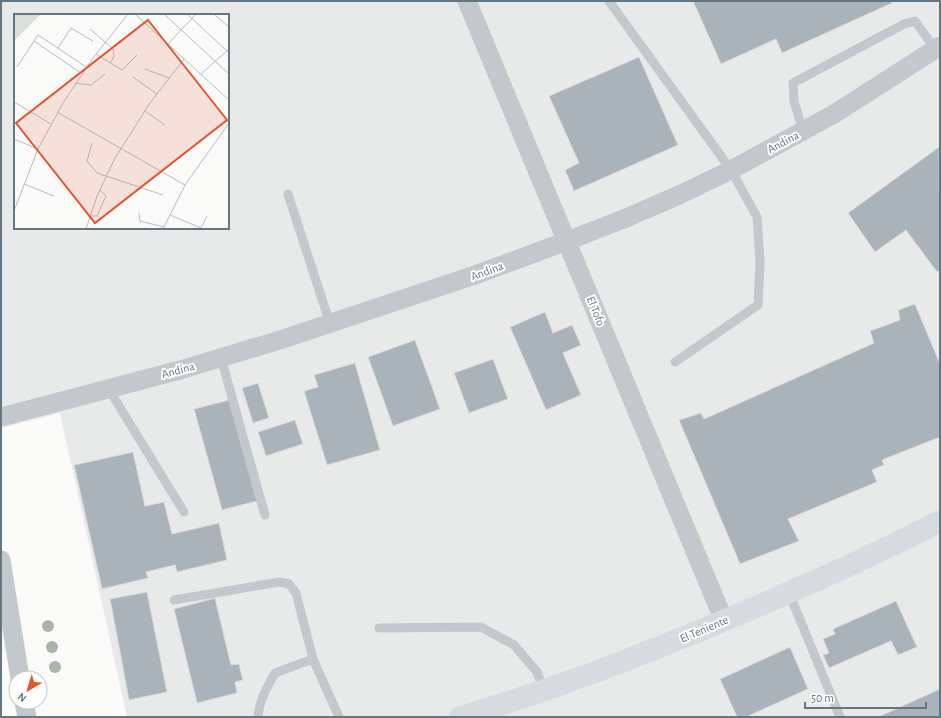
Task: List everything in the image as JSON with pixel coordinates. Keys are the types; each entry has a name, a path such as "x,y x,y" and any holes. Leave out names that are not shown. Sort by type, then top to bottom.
{"main road":[{"name":"El Teniente","path":"460,717 483,714 606,668 724,621 938,527"}],"street":[{"name":"El Tofo","path":"467,1 724,621"},
{"name":"Andina","path":"1,417 221,358 330,324 476,275 567,241 679,195 731,170 803,131 885,82 938,48"},
{"path":"1,560 19,670"}],"lane":[{"path":"609,1 731,170 757,218 760,263 758,305 675,362"},
{"path":"803,131 794,101 793,83 904,24 915,21 938,48"},
{"path":"288,194 330,324"},
{"path":"221,358 265,516"},
{"path":"108,388 184,512"},
{"path":"174,600 279,582 288,584 296,593 313,659 339,717"},
{"path":"789,592 840,717"},
{"path":"378,628 481,627 514,645 537,672 544,690"},
{"path":"258,717 258,708 275,673 313,659"}],"shaded area":[{"path":"1,1 940,1 940,717 127,717 60,413 1,428"}],"building":[{"path":"693,1 891,1 892,3 782,53 776,39 721,64"},
{"path":"639,57 678,145 574,191 565,170 579,163 549,96"},
{"path":"939,147 940,270 937,272 906,230 875,252 848,213"},
{"path":"915,304 940,364 940,437 882,460 884,465 872,470 877,482 788,519 799,541 740,564 679,420 701,413 704,419 874,343 870,331 900,320 898,310"},
{"path":"545,312 553,333 572,325 581,345 563,353 581,395 546,410 510,327"},
{"path":"415,340 440,409 393,426 368,357"},
{"path":"493,359 508,399 469,413 454,373"},
{"path":"355,363 380,450 327,465 304,391 318,387 314,375"},
{"path":"258,383 269,418 253,423 242,388"},
{"path":"229,400 257,501 222,510 194,409"},
{"path":"295,420 303,444 266,456 258,432"},
{"path":"133,452 145,506 164,502 172,534 219,523 227,560 177,572 175,565 146,572 148,578 102,589 74,465"},
{"path":"147,592 167,692 129,700 110,599"},
{"path":"215,598 231,665 239,664 243,680 235,682 237,693 197,703 174,609"},
{"path":"896,601 917,647 898,655 891,641 829,668 823,655 829,653 823,639 835,634 833,629"},
{"path":"790,647 808,689 746,717 737,717 720,679"},
{"path":"940,689 940,717 878,717"}]}
